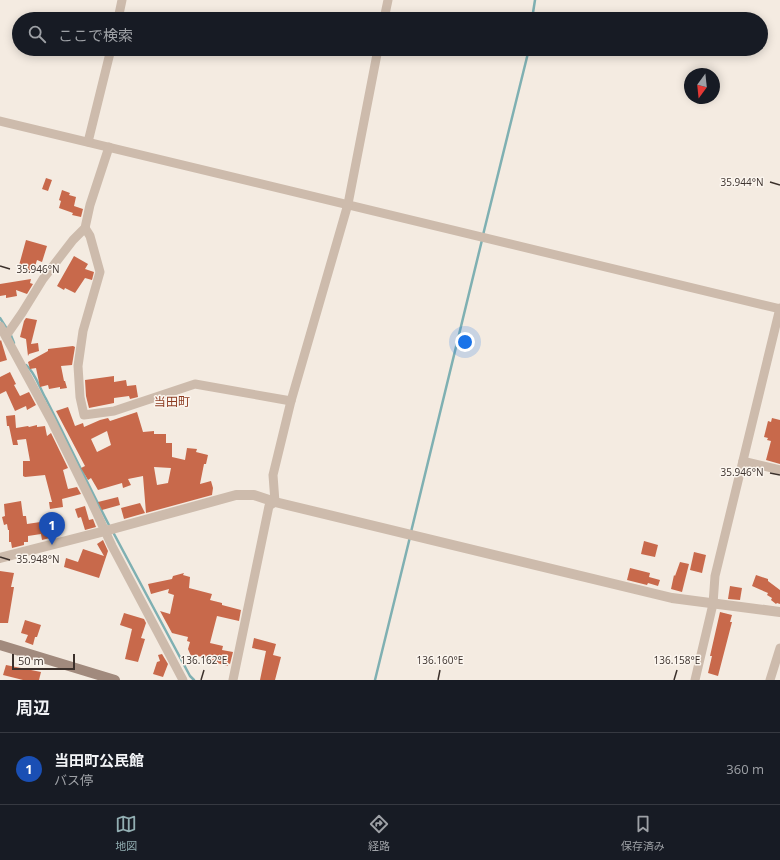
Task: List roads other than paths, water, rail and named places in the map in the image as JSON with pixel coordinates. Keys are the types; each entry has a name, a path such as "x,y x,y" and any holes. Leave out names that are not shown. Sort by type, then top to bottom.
{"main road":[{"path":"0,645 115,680"}],"street":[{"path":"119,12 122,0"},
{"path":"385,12 388,0"},
{"path":"88,142 109,56"},
{"path":"276,502 273,475 291,401 348,204 377,56"},
{"path":"0,121 780,309 714,576 713,604 694,680"},
{"path":"6,336 43,279 73,240 85,228 90,205 109,147"},
{"path":"85,228 90,236 100,272 83,331 78,366 80,397 84,415 114,411 195,384 291,401"},
{"path":"0,326 51,420 116,553 183,680"},
{"path":"743,461 780,470"},
{"path":"0,558 105,531 236,494 254,496 672,598 780,612"},
{"path":"234,680 269,506 276,502"},
{"path":"770,680 780,648"}],"waterway":[{"path":"533,12 535,0"},
{"path":"483,235 527,56"},
{"path":"411,532 482,240"},
{"path":"0,318 7,329"},
{"path":"10,333 14,343"},
{"path":"26,365 35,376 110,527"},
{"path":"113,532 190,676 194,680"},
{"path":"375,680 410,537"}],"place":[{"name":"当田町公民館","path":"52,545"}],"district":[{"name":"当田町","path":"172,401"}]}
